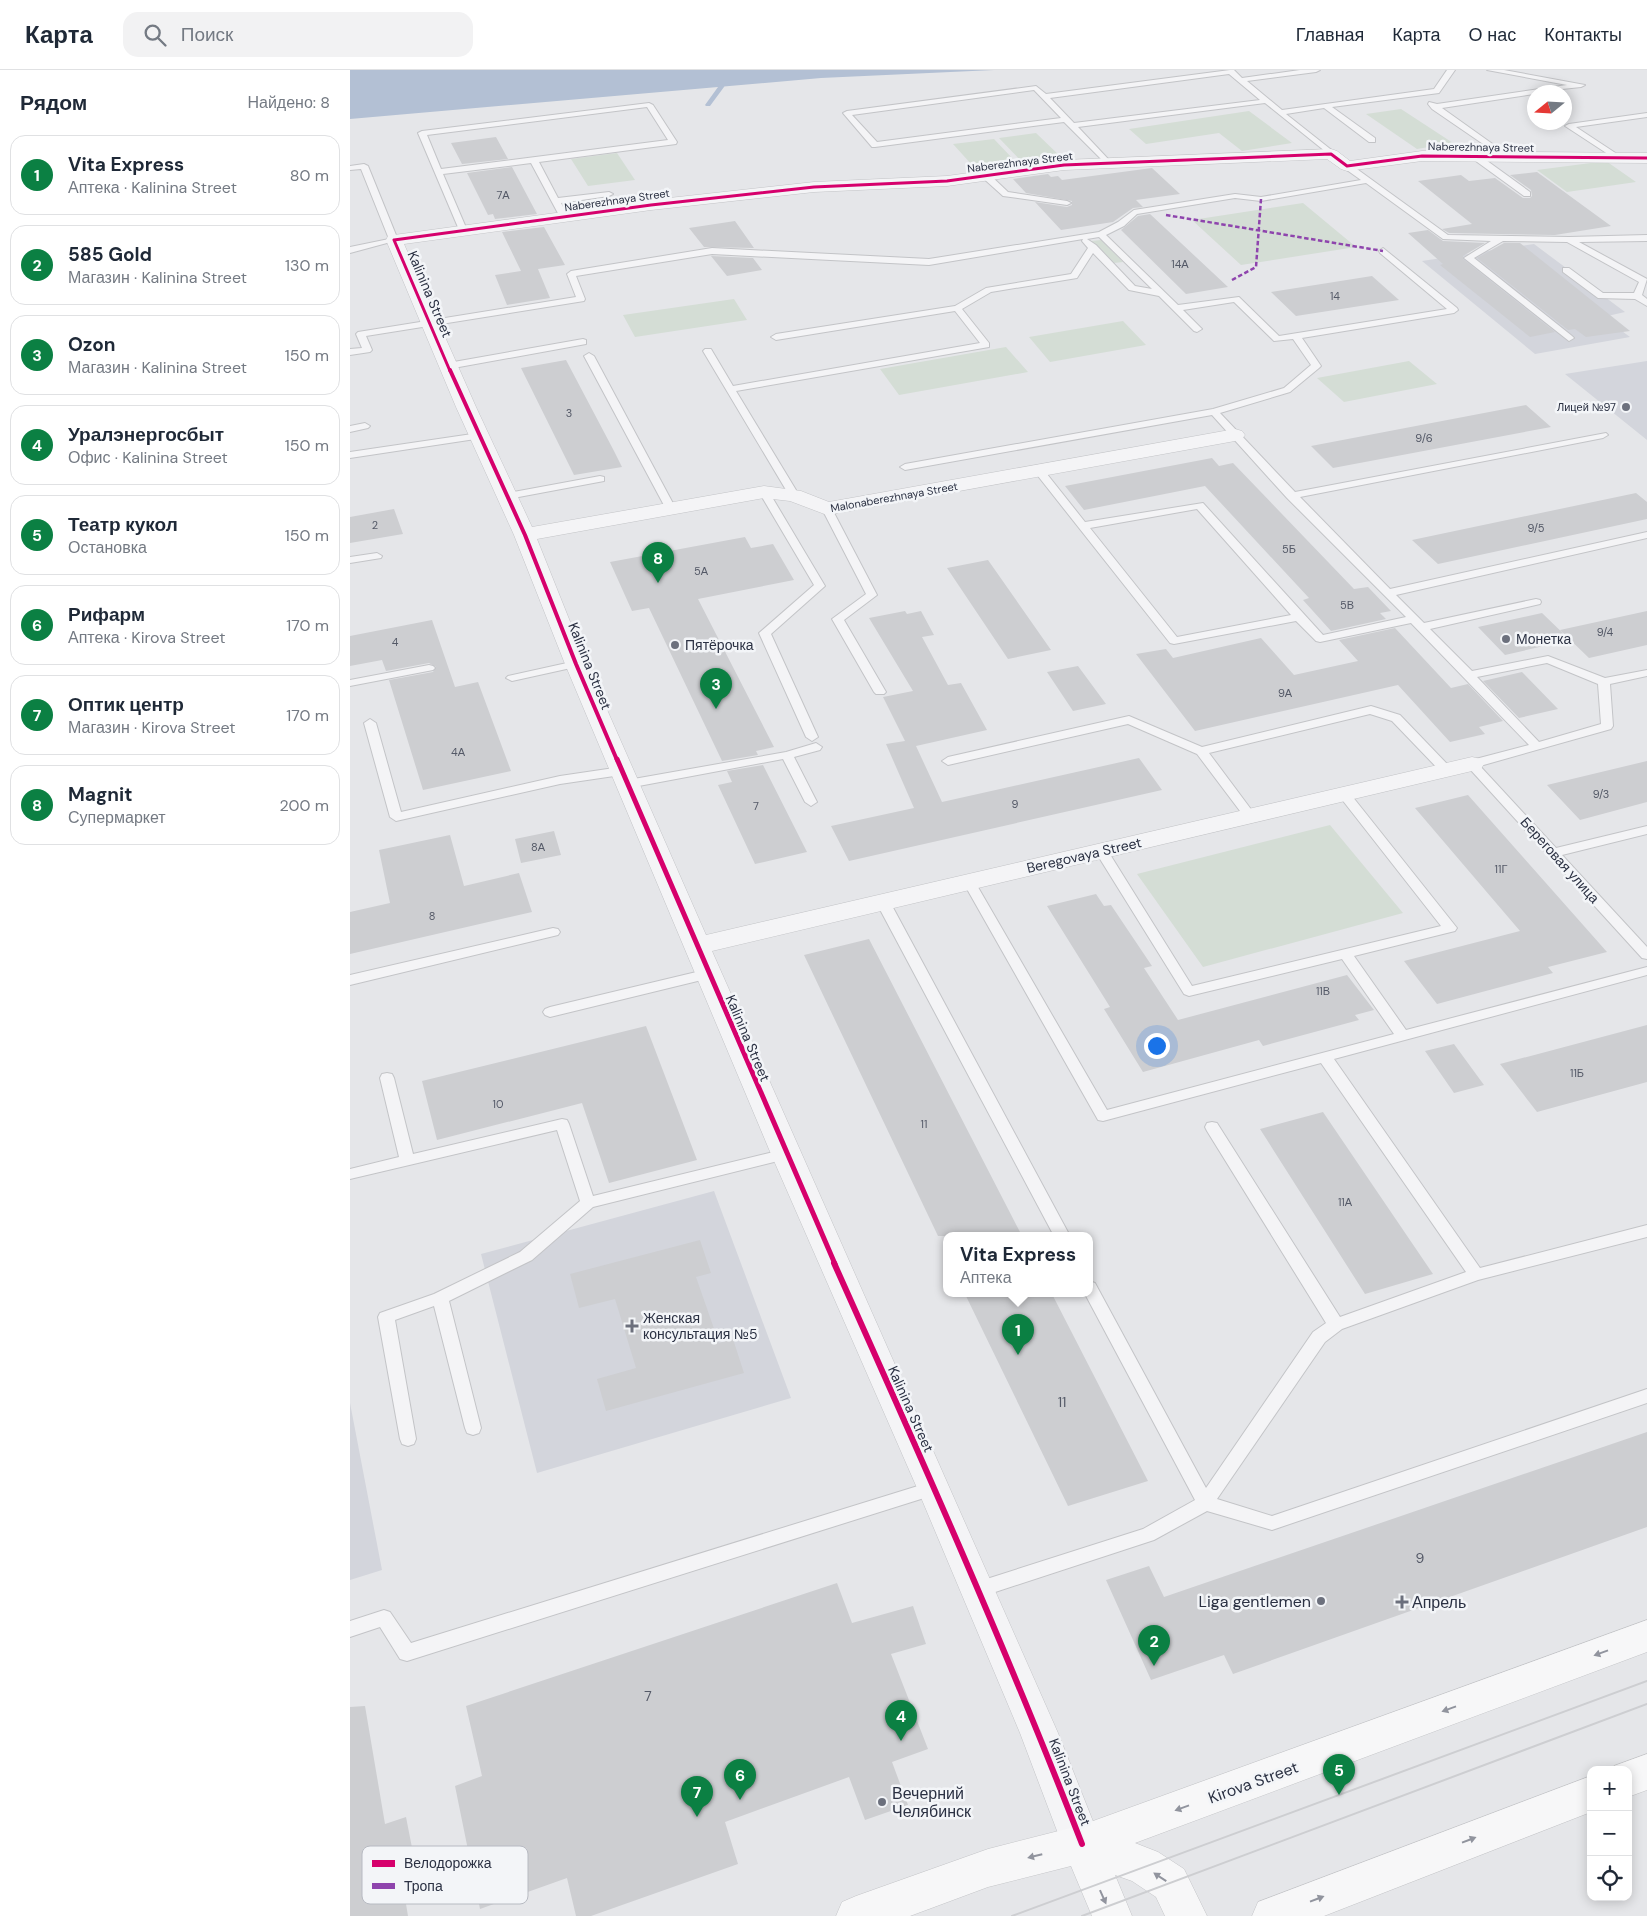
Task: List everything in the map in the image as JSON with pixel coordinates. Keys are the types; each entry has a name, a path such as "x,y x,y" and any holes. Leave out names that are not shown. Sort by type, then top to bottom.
{"main road":[{"name":"Kirova Street","path":"856,1916 988,1868 1082,1844 1647,1636"},
{"path":"1632,1778 1647,1772"},
{"path":"1272,1916 1587,1796"},
{"name":"Kalinina Street","path":"1082,1844 1112,1916"},
{"name":"Kalinina Street","path":"1082,1844 1144,1866 1170,1883 1187,1916"}],"street":[{"name":"Naberezhnaya Street","path":"394,240 564,217 814,187 913,184 1064,165 1331,154"},
{"path":"1331,154 1347,166"},
{"name":"Naberezhnaya Street","path":"1347,166 1422,156 1647,158"},
{"name":"Kalinina Street","path":"394,240 448,366 525,535 576,664 786,1154 934,1488 1053,1768 1082,1844"},
{"name":"Malonaberezhnaya Street","path":"525,535 764,492 794,495 827,509 1235,435"},
{"name":"Beregovaya Street","path":"697,946 1472,764"}],"lane":[{"path":"1240,80 1316,70"},
{"path":"1280,112 1436,91 1450,70"},
{"path":"1435,107 1581,85 1491,70"},
{"path":"1044,97 1231,72 1331,154"},
{"path":"1107,163 1068,123 1036,88 848,113 875,145 1068,123 1266,101"},
{"path":"1417,94 1505,157"},
{"path":"439,172 673,142 649,105 422,133 463,230"},
{"path":"1326,106 1372,140"},
{"path":"1616,158 1568,126 1647,115"},
{"path":"1476,157 1527,194"},
{"path":"534,160 564,217"},
{"path":"350,168 364,166 394,240 350,250"},
{"path":"1347,166 1446,237 1569,240 1647,238"},
{"path":"986,176 1006,194 1067,203"},
{"path":"350,352 367,350 361,334 581,299 571,274 712,251 930,262 1101,234 1121,224 1134,212 1235,196 1261,199 1366,181"},
{"path":"555,201 609,194"},
{"path":"1101,234 1197,330"},
{"path":"1083,237 1132,288 1162,294"},
{"path":"1501,238 1468,258 1569,338"},
{"path":"1569,240 1644,280 1637,296"},
{"path":"776,337 957,308 990,290 1074,276 1093,247"},
{"path":"1177,308 1236,299 1276,339 1454,310 1383,251"},
{"path":"1566,270 1601,296 1637,296 1647,303"},
{"path":"730,389 986,345 957,308"},
{"path":"905,467 1214,412 1287,390 1316,366 1296,336"},
{"path":"448,366 583,342"},
{"path":"708,352 794,495"},
{"path":"589,356 671,509"},
{"path":"1214,412 1291,496 1471,675 1538,746"},
{"path":"350,429 365,426"},
{"path":"1291,496 1603,435"},
{"path":"350,455 480,436"},
{"path":"1039,471 1174,641 1299,617"},
{"path":"508,496 600,479"},
{"path":"370,723 396,817 560,780 625,777 786,755 814,742 765,633 820,586 764,492"},
{"path":"1083,526 1199,505 1320,639 1536,602"},
{"path":"827,509 872,594 838,619 880,692"},
{"path":"1388,592 1647,535"},
{"path":"350,560 377,556"},
{"path":"1471,675 1548,659 1604,682 1647,673"},
{"path":"512,678 576,664"},
{"path":"350,684 429,668"},
{"path":"1472,764 1607,726 1604,682"},
{"path":"1200,751 1371,710 1396,718 1446,770"},
{"path":"948,761 1129,720 1200,751 1250,816"},
{"path":"786,755 811,802"},
{"name":"Береговая улица","path":"1472,764 1647,956"},
{"path":"1101,851 1188,991 1450,928 1344,794"},
{"path":"1554,853 1647,830"},
{"path":"969,882 1103,1116 1647,971"},
{"path":"883,902 1060,1232"},
{"path":"350,980 553,932"},
{"path":"1345,953 1403,1036"},
{"path":"550,1012 709,974"},
{"path":"1325,1057 1476,1275"},
{"path":"387,1078 407,1160"},
{"path":"350,1174 562,1124 588,1203"},
{"path":"1212,1127 1336,1324"},
{"path":"408,1439 386,1317 440,1298 526,1256 588,1203 786,1154"},
{"path":"977,1590 1148,1535 1205,1503 1319,1337 1336,1324 1476,1275 1647,1231"},
{"path":"1093,1294 1205,1503 1272,1523 1647,1396"},
{"path":"440,1298 473,1428"},
{"path":"350,1629 384,1618 407,1653 934,1488"}],"shaded area":[{"path":"1401,109 1453,143 1417,149 1366,114"},
{"path":"1249,111 1292,143 1242,151 1219,133 1146,144 1129,129"},
{"path":"1036,133 1061,157 1023,163 999,138"},
{"path":"994,139 1013,159 972,165 953,144"},
{"path":"617,153 635,180 588,186 571,159"},
{"path":"1606,161 1636,182 1567,192 1537,170"},
{"path":"1303,203 1356,247 1241,265 1192,220"},
{"path":"1101,240 1123,262 1114,263 1091,241"},
{"path":"1534,244 1625,312 1603,317 1630,337 1535,354 1422,261"},
{"path":"734,299 747,320 635,337 623,315"},
{"path":"1123,321 1146,345 1050,362 1029,337"},
{"path":"1006,347 1028,372 899,395 880,369"},
{"path":"1409,361 1437,384 1344,402 1317,378"},
{"name":"Лицей №97","path":"1647,361 1647,440 1565,374"},
{"path":"1330,825 1403,913 1203,967 1137,874"},
{"name":"Женская консультация №5","path":"714,1191 791,1398 537,1473 481,1254"},
{"path":"350,1403 382,1570 350,1580"}],"water":[{"path":"350,70 994,70 821,78 350,119"}],"building":[{"path":"496,137 508,159 462,164 451,143"},
{"path":"512,167 537,214 495,219 493,214 488,215 467,173"},
{"path":"1152,168 1180,194 1136,200 1143,207 1133,208 1113,222 1061,230 1035,202 1067,207 1072,205 1072,201 1026,193 1013,179 1048,174 1051,177 1058,176 1062,180"},
{"path":"1537,172 1611,226 1555,235 1449,233 1442,229 1472,224 1418,181 1461,175 1469,181 1495,178 1523,198 1530,198 1532,196 1531,190 1510,175"},
{"path":"1150,214 1228,287 1186,294 1121,230 1138,216"},
{"path":"735,221 754,248 704,247 689,228"},
{"path":"544,227 565,265 538,269 550,298 507,305 495,275 521,271 502,232"},
{"path":"1428,230 1443,241 1485,243 1463,256 1463,259 1555,332 1530,337 1440,265 1443,264 1408,233"},
{"path":"1504,243 1520,243 1630,331 1586,337 1575,329 1568,330 1477,258"},
{"path":"711,256 753,258 762,270 727,276"},
{"path":"1372,276 1399,300 1296,316 1271,292"},
{"path":"566,360 622,467 574,475 521,368"},
{"path":"1526,405 1551,427 1333,468 1311,446"},
{"path":"1212,458 1219,466 1233,463 1354,589 1368,587 1391,611 1380,613 1386,619 1331,631 1303,600 1309,598 1205,486 1084,510 1065,486"},
{"path":"1636,493 1647,502 1647,519 1438,564 1412,540"},
{"path":"394,509 403,534 350,543 350,517"},
{"path":"745,537 751,548 773,544 794,580 698,599 774,747 756,751 758,755 722,761 649,608 632,611 610,562"},
{"path":"988,560 1051,650 1008,659 947,568"},
{"path":"905,611 907,614 921,611 934,635 922,637 948,685 961,683 987,730 916,746 942,802 1139,758 1162,790 849,861 831,826 914,808 886,744 905,741 883,697 913,691 869,618"},
{"path":"1647,611 1647,645 1589,658 1560,630"},
{"path":"1542,613 1570,640 1505,655 1478,627"},
{"path":"432,620 455,687 478,682 511,771 423,790 389,680 433,672 436,667 429,663 386,671 382,660 350,666 350,636"},
{"path":"1395,628 1451,688 1468,684 1503,721 1479,727 1485,734 1450,742 1398,685 1195,731 1136,654 1166,649 1173,658 1261,638 1294,675 1358,661 1339,640"},
{"path":"1078,666 1106,704 1073,711 1047,672"},
{"path":"1522,672 1558,709 1519,718 1483,681"},
{"path":"1647,761 1647,802 1580,820 1547,785"},
{"path":"763,765 807,852 755,864 718,785 732,782 727,771"},
{"path":"1468,795 1607,952 1548,967 1553,973 1437,1004 1404,961 1520,931 1415,808"},
{"path":"554,831 561,855 521,863 515,839"},
{"path":"450,835 464,886 519,873 532,912 350,954 350,912 390,903 379,850"},
{"path":"1096,894 1104,906 1111,905 1152,966 1144,968 1178,1020 1347,975 1374,1010 1355,1015 1359,1020 1263,1046 1259,1040 1143,1072 1104,1009 1110,1007 1047,906"},
{"path":"869,939 1020,1232 943,1232 943,1236 938,1236 804,955"},
{"path":"1647,1025 1647,1082 1537,1112 1500,1064"},
{"path":"646,1026 697,1160 609,1183 582,1103 437,1140 422,1081"},
{"path":"1454,1044 1484,1085 1454,1093 1425,1051"},
{"path":"1323,1112 1433,1274 1365,1294 1260,1129"},
{"path":"700,1240 711,1273 696,1277 719,1343 733,1339 744,1373 606,1411 597,1379 636,1368 615,1299 579,1308 570,1274"},
{"path":"966,1297 1054,1297 1148,1481 1068,1506"},
{"path":"1647,1432 1647,1527 1233,1674 1224,1655 1151,1680 1106,1580 1149,1566 1164,1597"},
{"path":"837,1583 852,1623 913,1606 926,1644 891,1654 928,1749 892,1762 908,1805 865,1820 849,1777 725,1822 738,1864 591,1916 576,1916 567,1878 528,1892 528,1846 467,1846 455,1786 482,1776 466,1706"},
{"path":"365,1706 385,1824 406,1817 412,1846 362,1846 362,1904 406,1904 408,1916 350,1916 350,1707"},
{"path":"479,1904 494,1904 480,1909"}],"waterway":[{"path":"708,105 721,87 728,70"}],"tram line":[{"path":"1012,1916 1647,1681"},
{"path":"1082,1916 1647,1704"}],"marked path":[{"path":"1232,280 1256,267 1261,199"},
{"path":"1166,215 1383,251"}],"cycle path":[{"path":"1082,1844 1039,1733 934,1488 786,1154 576,664 525,535 466,407 394,240 651,205 814,187 947,181 1064,165 1331,154 1347,166 1422,156 1647,158"}],"place":[{"name":"Лицей №97","path":"1626,407"},
{"name":"Magnit","path":"658,583"},
{"name":"Монетка","path":"1506,639"},
{"name":"Пятёрочка","path":"675,645"},
{"name":"Ozon","path":"716,709"},
{"name":"Женская консультация №5","path":"632,1326"},
{"name":"Vita Express","path":"1018,1355"},
{"name":"Liga gentlemen","path":"1321,1601"},
{"name":"Апрель","path":"1402,1602"},
{"name":"585 Gold","path":"1154,1666"},
{"name":"Уралэнергосбыт","path":"901,1741"},
{"name":"Театр кукол","path":"1339,1795"},
{"name":"Рифарм","path":"740,1800"},
{"name":"Вечерний Челябинск","path":"882,1802"},
{"name":"Оптик центр","path":"697,1817"}]}
